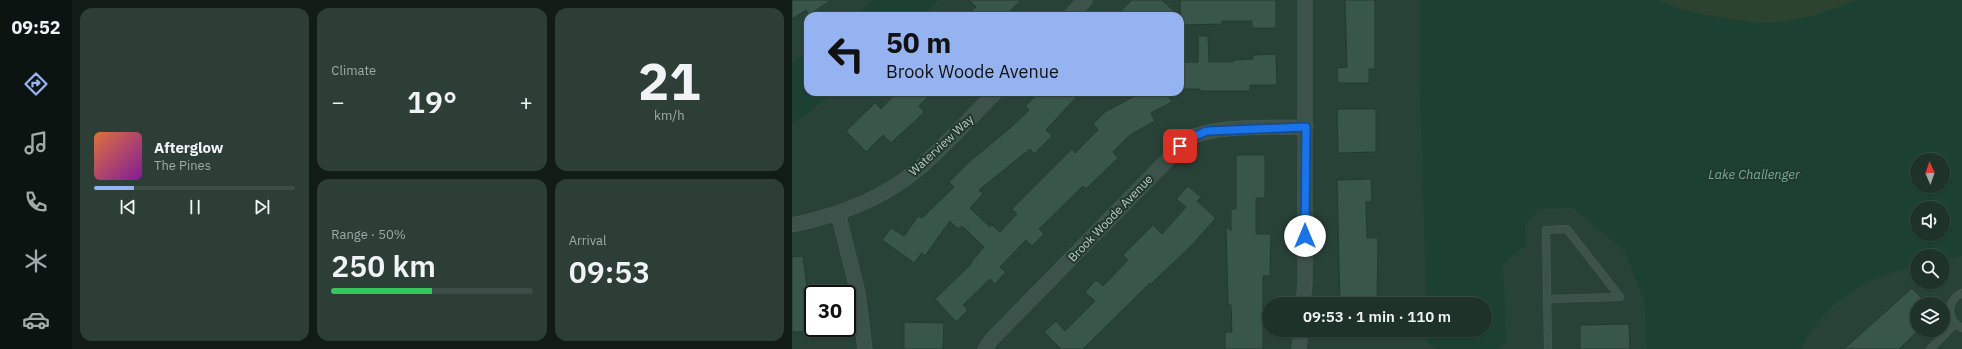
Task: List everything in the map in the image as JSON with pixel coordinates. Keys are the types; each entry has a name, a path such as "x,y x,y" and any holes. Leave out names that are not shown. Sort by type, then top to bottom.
{"street":[{"path":"1074,12 1085,0"},
{"path":"1303,297 1306,127 1305,0"},
{"name":"Waterview Way","path":"792,225 838,213 869,200 916,171 992,96"},
{"name":"Brook Woode Avenue","path":"985,349 998,333 1188,139 1197,134 1217,130 1306,127"},
{"path":"838,213 858,293 865,349"},
{"path":"1299,349 1300,337"}],"lane":[{"path":"1547,299 1620,297 1566,229 1546,230 1547,299 1548,349"},
{"path":"1962,293 1953,299 1950,305 1951,318 1955,324 1962,328"},
{"path":"1930,349 1955,324"}],"shaded area":[{"path":"1658,0 1857,0 1832,10 1807,17 1783,21 1758,22 1708,16"}],"water":[{"path":"873,0 939,0 927,12 859,12"},
{"name":"Lake Challenger","path":"1420,0 1658,0 1677,8 1705,15 1758,23 1781,22 1813,16 1857,0 1962,0 1962,256 1950,258 1950,249 1910,249 1910,267 1880,277 1849,293 1823,316 1811,331 1801,349 1646,349 1645,303 1624,250 1573,208 1539,209 1525,225 1526,244 1503,265 1507,340 1498,349 1436,349 1426,341 1426,337 1492,337 1492,297 1426,297 1420,83"},
{"path":"804,54 804,96 829,96 806,115 792,123 792,64"}],"building":[{"path":"792,0 831,0 813,12 807,12 806,10 792,19"},
{"path":"969,0 1021,0 1009,12 971,12 976,7"},
{"path":"1132,0 1162,0 1175,12 1120,12"},
{"path":"1180,0 1276,0 1276,28 1252,28 1252,21 1222,21 1223,24 1184,25 1184,12 1180,12"},
{"path":"1345,0 1375,0 1375,69 1369,69 1369,83 1338,83 1337,68 1347,67"},
{"path":"1198,36 1208,36 1209,62 1233,62 1233,60 1253,59 1253,55 1276,54 1277,85 1250,85 1250,91 1200,91 1200,89 1184,89 1184,62 1198,62"},
{"path":"893,96 929,96 919,106 924,112 891,143 883,135 866,152 846,131 875,103 881,109"},
{"path":"1036,96 1077,96 1046,130 1052,136 1034,154 1030,149 979,190 983,194 970,208 990,227 992,225 1000,232 1017,214 1012,209 1072,149 1075,153 1098,130 1093,124 1105,112 1135,96 1168,96 1172,102 1151,113 1155,121 1130,135 1113,152 1118,158 1086,189 1083,186 1039,229 1044,234 1032,246 1026,240 1000,267 1006,272 995,284 990,279 963,305 968,310 956,322 935,299 972,263 971,262 984,247 962,226 958,229 950,221 925,256 922,253 914,263 882,240 891,228 904,236 918,216 922,218 954,187 949,182 969,162 1029,110 1025,106"},
{"path":"1337,109 1376,109 1376,152 1338,153"},
{"path":"1236,155 1265,155 1265,198 1256,198 1256,234 1271,234 1270,276 1263,276 1263,349 1225,349 1225,332 1232,332 1231,305 1228,305 1226,226 1231,231 1231,209 1236,209"},
{"path":"1371,179 1372,202 1366,202 1367,238 1378,238 1377,297 1340,297 1337,180"},
{"path":"1188,186 1201,197 1197,201 1216,218 1191,246 1151,284 1150,283 1083,349 1061,349 1044,332 1056,321 1065,331 1095,301 1085,292 1096,280 1103,286 1128,260 1123,255 1153,225 1162,234 1186,207 1176,199"},
{"path":"803,256 807,285 804,285 804,331 792,332 792,257"},
{"path":"1911,289 1913,289 1920,297 1910,297 1910,337 1912,337 1899,349 1844,349"},
{"path":"904,322 944,323 943,349 904,349"},
{"path":"1629,324 1630,349 1580,349 1580,325"}],"route":[{"path":"1180,146 1197,134 1207,131 1306,127 1305,236"}]}
